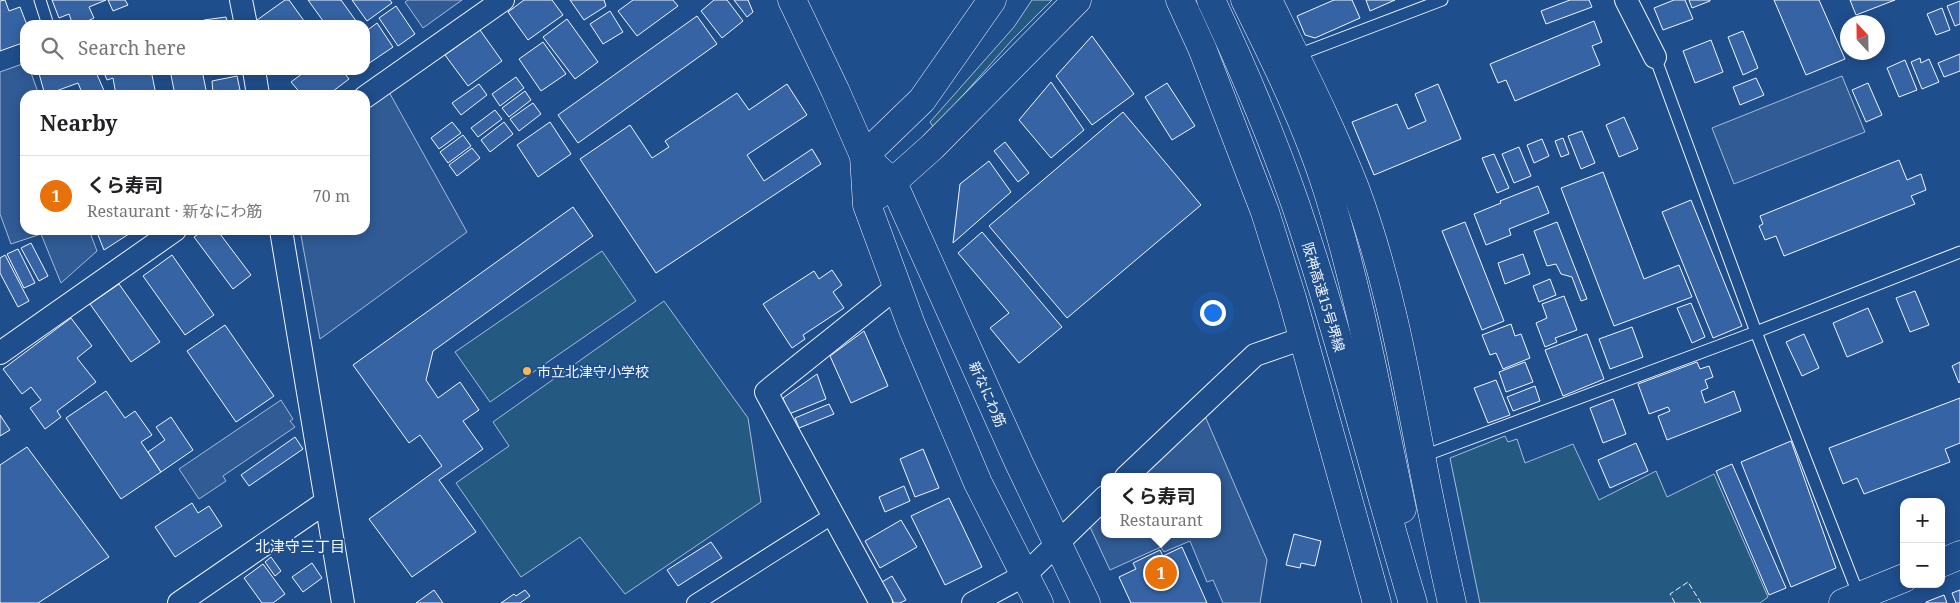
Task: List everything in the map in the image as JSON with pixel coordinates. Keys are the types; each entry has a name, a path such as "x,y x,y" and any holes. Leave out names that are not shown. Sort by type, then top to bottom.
{"main road":[{"name":"新なにわ筋","path":"792,0 864,156 868,204 897,287 978,483 1039,603"},
{"path":"864,156 922,100 992,0"},
{"path":"868,204 932,147 1077,0"},
{"path":"1170,0 1219,104 1257,210 1336,473 1364,603"},
{"path":"1175,0 1202,48"},
{"path":"1180,0 1202,48 1265,212 1292,298 1377,603"},
{"name":"阪神高速15号堺線","path":"1211,0 1264,122 1294,202 1320,284 1413,603"},
{"path":"1245,0 1308,136 1344,246 1424,603"},
{"path":"1268,0 1330,130 1355,189 1375,253 1406,378 1452,603"},
{"name":"新なにわ筋","path":"864,156 893,183 1019,463 1086,603"},
{"path":"1945,561 1960,555"},
{"path":"1855,601 1900,580"}],"street":[{"path":"241,0 245,20"},
{"path":"1626,0 1654,57"},
{"path":"370,93 494,3"},
{"path":"255,75 257,90"},
{"path":"0,353 168,235"},
{"path":"282,235 343,603"},
{"path":"881,603 766,392 897,287"},
{"path":"1130,473 1255,355 1296,341"},
{"path":"973,603 1024,575 1101,501"},
{"path":"179,603 326,502"},
{"path":"695,603 832,516"}],"lane":[{"path":"40,0 46,20"},
{"path":"1295,56 1442,0"},
{"path":"1654,57 1855,601"},
{"path":"1421,457 1756,332 1960,252"}],"shaded area":[{"path":"408,0 462,0 423,28 405,2"},
{"path":"1032,0 1052,0 1012,40 934,128 930,122 1014,27"},
{"path":"20,65 20,75 32,75 37,90 20,90 20,235 38,235 11,244 0,214 0,72"},
{"path":"1842,76 1865,132 1734,184 1712,128"},
{"path":"389,92 467,232 320,339 301,235 370,235 370,105"},
{"path":"41,235 91,235 97,251 61,283"},
{"path":"602,251 636,301 490,402 455,352"},
{"path":"664,301 748,418 761,502 625,594 580,537 521,577 456,483 509,446 493,422"},
{"path":"281,400 293,419 290,421 295,427 223,476 226,481 199,499 179,469"},
{"path":"1205,416 1267,560 1260,603 1223,603 1213,580 1207,582 1190,541 1164,552 1161,547 1110,570 1090,527 1101,517 1101,538 1221,538 1221,473 1146,473"},
{"path":"1505,436 1508,442 1517,439 1525,463 1573,444 1599,500 1656,471 1667,497 1714,474 1768,597 1760,603 1480,603 1450,458"}],"building":[{"path":"5,0 9,11 20,7 25,20 20,20 20,44 0,51 0,1"},
{"path":"52,0 106,0 89,7 94,18 90,20 71,20 69,14 59,18"},
{"path":"108,0 125,0 128,5 113,11"},
{"path":"285,0 289,0 303,20 257,20"},
{"path":"308,0 341,0 355,20 322,20"},
{"path":"352,0 390,0 392,3 366,20"},
{"path":"524,0 552,0 563,15 528,40 508,12"},
{"path":"570,0 604,0 606,6 584,20"},
{"path":"633,0 673,0 678,6 637,36 618,11"},
{"path":"714,0 727,0 743,21 722,38 701,11"},
{"path":"734,0 748,0 753,12 747,17"},
{"path":"1334,0 1352,0 1360,18 1315,38 1305,35 1297,16"},
{"path":"1366,0 1395,0 1370,11"},
{"path":"1570,0 1589,0 1592,7 1546,24 1541,11"},
{"path":"1674,0 1685,0 1693,19 1663,30 1654,8"},
{"path":"1689,0 1710,0 1710,1 1692,8"},
{"path":"1774,0 1819,0 1840,48 1840,60 1843,60 1806,75"},
{"path":"1850,0 1895,0 1856,15"},
{"path":"1960,1 1960,24 1955,26 1947,6"},
{"path":"396,6 415,34 398,46 379,18"},
{"path":"1942,8 1950,30 1936,35 1927,14"},
{"path":"610,11 623,32 603,44 590,24"},
{"path":"697,16 717,44 578,143 558,115"},
{"path":"226,17 227,20 204,20"},
{"path":"567,19 598,62 575,79 543,37"},
{"path":"1594,21 1602,42 1592,46 1600,65 1515,101 1506,80 1498,83 1490,64"},
{"path":"377,23 393,47 370,63 370,28"},
{"path":"480,30 502,61 468,86 445,55"},
{"path":"1743,31 1758,68 1743,75 1728,37"},
{"path":"1092,36 1134,94 1092,125 1056,76"},
{"path":"1711,40 1723,72 1695,83 1683,51"},
{"path":"543,42 566,74 541,91 519,59"},
{"path":"1960,54 1960,71 1944,77 1938,63"},
{"path":"1920,58 1921,63 1929,59 1939,82 1922,89 1911,62"},
{"path":"1905,60 1917,90 1899,97 1887,68"},
{"path":"39,75 97,75 104,90 81,90 78,83 59,90 44,90"},
{"path":"105,75 152,75 155,90 115,90 113,78 107,80"},
{"path":"171,75 203,75 206,90 174,90"},
{"path":"300,75 346,75 349,79 335,90 298,90 291,82"},
{"path":"237,76 240,90 213,90 212,81"},
{"path":"516,77 524,88 500,106 492,94"},
{"path":"1756,78 1764,95 1740,105 1733,87"},
{"path":"1051,82 1084,130 1051,158 1019,120"},
{"path":"1167,83 1195,126 1172,140 1145,97"},
{"path":"1868,83 1882,115 1866,122 1852,90"},
{"path":"479,84 487,95 461,115 452,103"},
{"path":"787,84 807,115 747,155 764,181 812,149 821,164 656,273 580,159 630,125 652,158 669,147 665,141 737,93 749,110"},
{"path":"1438,84 1461,139 1374,175 1352,122 1397,104 1408,129 1426,121 1415,94"},
{"path":"525,91 531,100 509,117 502,108"},
{"path":"533,103 541,114 519,131 510,119"},
{"path":"495,110 502,119 478,137 471,128"},
{"path":"1123,112 1201,205 1067,318 989,226"},
{"path":"1624,117 1638,149 1619,157 1606,125"},
{"path":"452,122 461,133 439,149 431,138"},
{"path":"504,122 513,134 490,152 481,140"},
{"path":"550,122 571,154 538,177 517,145"},
{"path":"1582,131 1595,163 1581,169 1568,136"},
{"path":"463,135 471,146 448,163 440,152"},
{"path":"1563,138 1569,154 1561,157 1555,141"},
{"path":"1542,139 1549,156 1534,163 1527,145"},
{"path":"1005,142 1029,173 1018,182 994,151"},
{"path":"1519,147 1531,176 1514,183 1502,154"},
{"path":"472,148 480,158 457,176 449,165"},
{"path":"1494,154 1509,188 1497,193 1482,158"},
{"path":"1899,160 1907,180 1921,174 1926,190 1911,196 1915,204 1784,256 1776,236 1765,240 1759,226 1763,224 1760,216"},
{"path":"989,161 1011,192 953,243 960,184"},
{"path":"1603,172 1644,279 1679,265 1692,297 1614,326 1561,188"},
{"path":"1538,186 1549,213 1509,229 1511,235 1486,245 1474,214"},
{"path":"1691,200 1742,326 1713,338 1662,212"},
{"path":"573,207 593,236 433,351 426,380 438,398 460,382 479,410 463,421 483,449 439,480 476,532 412,577 369,519 442,466 420,435 409,443 353,365"},
{"path":"1465,222 1504,321 1482,330 1442,231"},
{"path":"1557,222 1587,299 1581,301 1572,277 1561,274 1556,264 1547,266 1534,231"},
{"path":"982,232 1062,327 1019,363 990,328 1009,313 958,253"},
{"path":"98,235 127,235 104,250"},
{"path":"197,235 221,235 251,275 233,289 194,237"},
{"path":"31,243 48,276 39,281 21,248"},
{"path":"18,249 35,283 24,288 7,254"},
{"path":"1523,254 1530,274 1505,284 1498,263"},
{"path":"5,255 29,301 18,307 0,273 0,258"},
{"path":"172,255 214,315 185,335 143,276"},
{"path":"832,270 842,285 833,292 844,308 803,335 805,339 792,348 763,304 814,271 819,279"},
{"path":"1550,279 1556,295 1539,302 1533,286"},
{"path":"119,284 160,342 131,362 90,304"},
{"path":"1915,291 1929,325 1910,332 1896,298"},
{"path":"1564,296 1577,330 1555,338 1557,342 1545,347 1536,323 1547,318 1542,304"},
{"path":"1691,303 1705,337 1692,343 1677,308"},
{"path":"1868,308 1883,342 1847,357 1833,323"},
{"path":"71,318 92,346 77,358 96,382 57,411 61,417 45,429 30,408 41,400 31,387 22,394 3,369"},
{"path":"1511,324 1515,336 1521,334 1530,358 1503,369 1496,353 1490,355 1482,335"},
{"path":"225,325 274,396 236,422 187,351"},
{"path":"1632,327 1643,357 1610,369 1599,339"},
{"path":"864,331 888,386 851,403 830,356"},
{"path":"1587,334 1604,379 1563,396 1545,350"},
{"path":"1804,334 1819,368 1802,376 1786,342"},
{"path":"1525,362 1533,382 1506,392 1499,372"},
{"path":"1697,362 1700,369 1709,366 1713,377 1705,380 1708,388 1701,391 1705,403 1734,391 1741,411 1667,440 1658,416 1670,411 1668,407 1649,414 1638,384"},
{"path":"1960,362 1960,382 1959,383 1952,366"},
{"path":"817,374 826,399 789,414 783,398"},
{"path":"1496,380 1510,415 1488,423 1474,388"},
{"path":"1535,386 1540,401 1513,411 1507,397"},
{"path":"106,391 125,418 135,411 152,435 141,442 161,472 121,499 66,418"},
{"path":"1960,398 1960,443 1945,449 1950,462 1864,494 1857,478 1843,484 1829,448"},
{"path":"1613,399 1626,434 1603,443 1590,408"},
{"path":"829,404 834,414 799,428 795,418"},
{"path":"0,415 10,430 0,436"},
{"path":"171,417 193,450 161,472 148,452 165,440 156,427"},
{"path":"295,437 303,449 249,486 241,475"},
{"path":"1791,441 1836,568 1791,587 1741,462"},
{"path":"1636,443 1648,471 1610,488 1598,460"},
{"path":"27,447 109,557 38,603 0,603 0,465"},
{"path":"923,449 939,488 915,497 900,459"},
{"path":"1732,464 1786,588 1769,595 1716,471"},
{"path":"904,486 910,501 885,512 879,497"},
{"path":"949,498 982,567 945,585 911,516"},
{"path":"192,503 198,513 209,506 222,526 175,557 155,527"},
{"path":"901,520 917,547 880,568 865,541"},
{"path":"1294,534 1321,541 1315,566 1301,563 1300,568 1286,565"},
{"path":"711,542 722,558 678,586 667,570"},
{"path":"1182,547 1207,603 1131,603 1119,577 1136,569 1133,563 1160,550 1163,556"},
{"path":"271,557 281,571 275,576 265,562"},
{"path":"312,563 322,578 303,592 292,577"},
{"path":"263,564 285,594 273,603 262,603 244,578"},
{"path":"892,576 906,600 900,603 894,603 882,582"},
{"path":"434,590 443,603 416,603"},
{"path":"525,590 530,596 520,603 501,603 514,594 516,596"},
{"path":"1960,590 1960,603 1956,603 1952,593"},
{"path":"1944,595 1947,603 1926,603 1926,602"}],"fence":[{"path":"1675,603 1670,594 1688,582 1701,603"}],"place":[{"name":"市立北津守小学校","path":"527,371"},
{"name":"くら寿司","path":"1161,573"}],"district":[{"name":"北津守三丁目","path":"300,546"}]}
